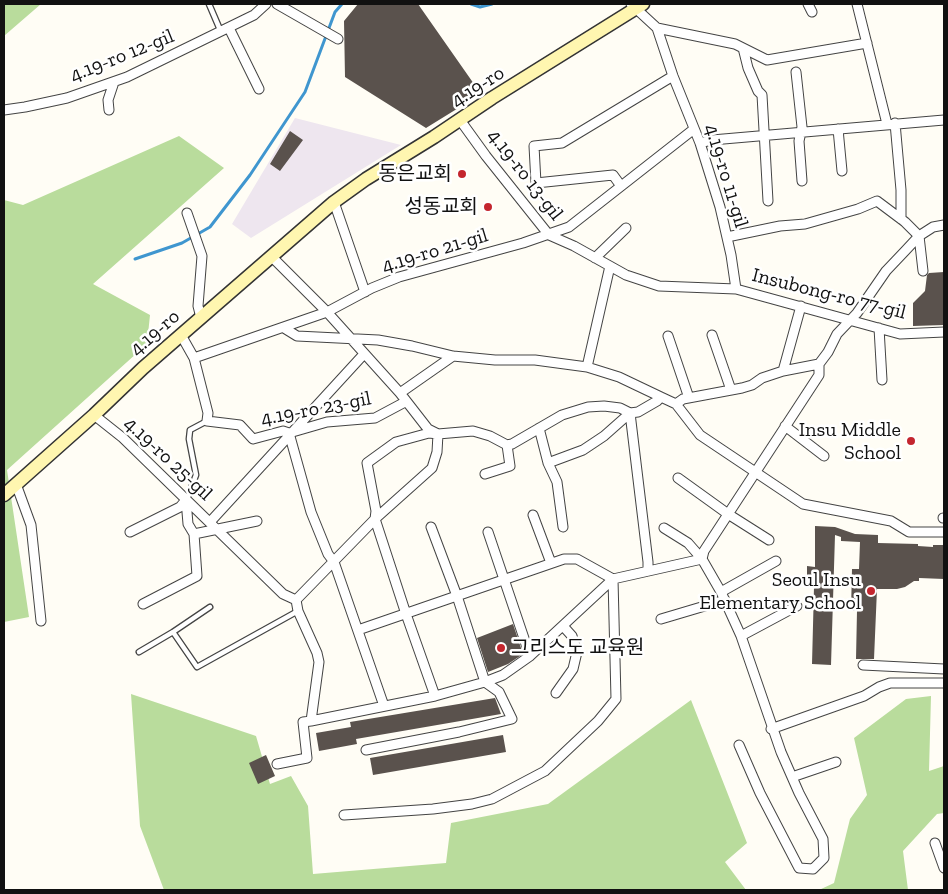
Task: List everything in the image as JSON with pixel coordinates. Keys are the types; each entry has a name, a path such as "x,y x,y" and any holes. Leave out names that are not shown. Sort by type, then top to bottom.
{"street":[{"name":"4.19-ro 12-gil","path":"4,110 67,98 127,77 254,16 266,4"},
{"path":"277,4 338,39"},
{"path":"857,4 891,124 901,190 901,219"},
{"name":"4.19-ro 11-gil","path":"637,5 657,28 673,76 700,143 720,206 736,289"},
{"name":"4.19-ro","path":"4,495 94,415 143,368 334,202 366,179 637,5"},
{"path":"657,28 735,44 767,60 867,43"},
{"path":"225,30 259,90"},
{"path":"743,48 748,68 758,91 762,95 766,136 768,201"},
{"path":"796,72 802,127 799,141 802,181"},
{"path":"621,186 613,175 536,183 534,146 562,142 673,76"},
{"path":"109,110 108,100 114,82"},
{"name":"4.19-ro 13-gil","path":"460,120 549,235 626,275 659,286 736,289"},
{"path":"700,143 712,140 944,120"},
{"path":"838,129 842,171"},
{"name":"4.19-ro 21-gil","path":"194,358 327,312 399,277 458,262 570,227 694,130"},
{"path":"727,237 780,226 805,224 858,209 877,201 901,219 919,236 923,271"},
{"path":"334,202 365,292"},
{"path":"187,213 202,256 198,306 201,318"},
{"path":"702,559 704,551 818,375 819,364 828,352 837,334 857,313 886,271 919,236 933,227 944,225"},
{"path":"595,258 626,228"},
{"path":"271,256 327,312 428,428 438,434"},
{"path":"587,367 610,266"},
{"name":"Insubong-ro 77-gil","path":"736,289 900,334 944,332"},
{"path":"782,370 801,306"},
{"path":"284,328 298,336 378,340 453,356 495,360 535,360 587,367 619,378 676,404 700,435 803,504 891,521 909,532 944,532"},
{"path":"879,328 882,380"},
{"path":"181,335 194,358 208,412 207,421"},
{"path":"712,335 731,390"},
{"path":"668,336 689,398"},
{"path":"210,522 289,433 364,354"},
{"path":"400,394 453,356"},
{"path":"676,404 683,399 752,385 762,378 782,370 819,364"},
{"path":"435,696 406,614 376,519 367,463 396,442 429,433 473,431 490,436 507,445 522,439 562,415 588,407 604,406 620,408 630,413 638,412 661,397"},
{"name":"4.19-ro 23-gil","path":"207,421 240,425 253,439 282,431 289,433 327,422 376,418 405,402"},
{"path":"548,462 583,450 604,436 630,413"},
{"path":"630,413 648,571"},
{"name":"4.19-ro 25-gil","path":"94,415 122,438 283,594 296,600"},
{"path":"785,426 824,456"},
{"path":"539,428 548,462 557,482 563,526"},
{"path":"289,433 311,512 328,554 334,562 384,706"},
{"path":"311,721 319,662 317,653 298,611 296,600 376,519 432,468 437,452 438,434"},
{"path":"486,474 510,466 507,445"},
{"path":"678,478 728,514 769,540"},
{"path":"16,484 31,525 41,621"},
{"path":"130,532 180,507 186,500"},
{"path":"143,604 197,576 194,534 188,524 186,500"},
{"path":"533,515 551,563"},
{"name":"4.19-ro 25-gil","path":"217,529 257,521"},
{"path":"366,750 459,732 512,719 499,692 485,682 457,596 431,527"},
{"path":"664,528 688,543 702,559 723,596 741,636 771,729 792,777 823,839 824,858 813,869 800,868 760,793 739,745"},
{"path":"194,534 217,529"},
{"path":"488,532 530,656"},
{"path":"358,630 564,559 577,559 613,579"},
{"path":"277,764 307,758 303,722 435,696 485,682 503,674 530,656 613,579 702,559"},
{"path":"661,619 723,596 776,561"},
{"path":"344,815 433,809 472,804 492,799 545,771 564,755 598,722 616,699 613,579"},
{"path":"741,636 797,606"},
{"path":"556,693 573,669 577,652 572,636 563,626"},
{"path":"863,665 944,669"},
{"path":"771,729 864,696 890,683 944,683"},
{"path":"792,777 836,762"},
{"path":"935,843 944,868"}],"lane":[{"path":"208,4 225,30"},
{"path":"186,500 196,475 189,439 190,430 207,421"},
{"path":"139,652 210,607"},
{"path":"173,632 198,666 298,611"}],"shaded area":[{"path":"295,118 401,145 251,238 232,224"}],"green space":[{"path":"4,4 41,4 4,36"},
{"path":"179,136 224,168 93,284 150,315 147,344 7,470 29,617 4,622 4,200 23,205"},
{"path":"131,694 256,736 270,784 291,776 308,806 313,874 446,863 451,823 548,804 691,700 747,843 725,862 746,890 164,890 140,826"},
{"path":"931,696 929,771 944,766 944,813 937,814 903,851 908,890 819,890 834,883 850,819 867,795 854,738 906,699"}],"building":[{"path":"358,4 418,4 481,94 426,128 345,77 344,21"},
{"path":"290,131 303,140 280,171 270,164"},
{"path":"944,272 944,325 913,326 913,303 925,291 927,275 929,273"},
{"path":"815,526 835,527 855,534 878,535 878,543 918,544 918,546 933,547 933,545 944,545 944,579 919,578 919,581 914,581 905,587 877,589 874,659 856,659 857,611 851,611 852,569 859,569 860,542 841,541 841,537 835,535 831,665 812,664 814,587 807,587 807,566 815,567"},
{"name":"그리스도 교육원","path":"513,624 523,654 508,664 488,672 477,638"},
{"path":"495,698 501,714 356,739 357,744 319,751 316,733 351,727 350,722"},
{"path":"503,735 506,752 373,775 370,758"},
{"path":"266,755 275,776 258,784 249,763"}],"waterway":[{"path":"135,259 182,243 210,227 250,175 305,92 335,12 342,4"},
{"path":"471,4 480,7 492,4"}],"place":[{"name":"동은교회","path":"462,174"},
{"name":"성동교회","path":"488,207"},
{"name":"Insu Middle School","path":"911,441"},
{"name":"Seoul Insu Elementary School","path":"871,591"},
{"name":"그리스도 교육원","path":"501,648"}]}
